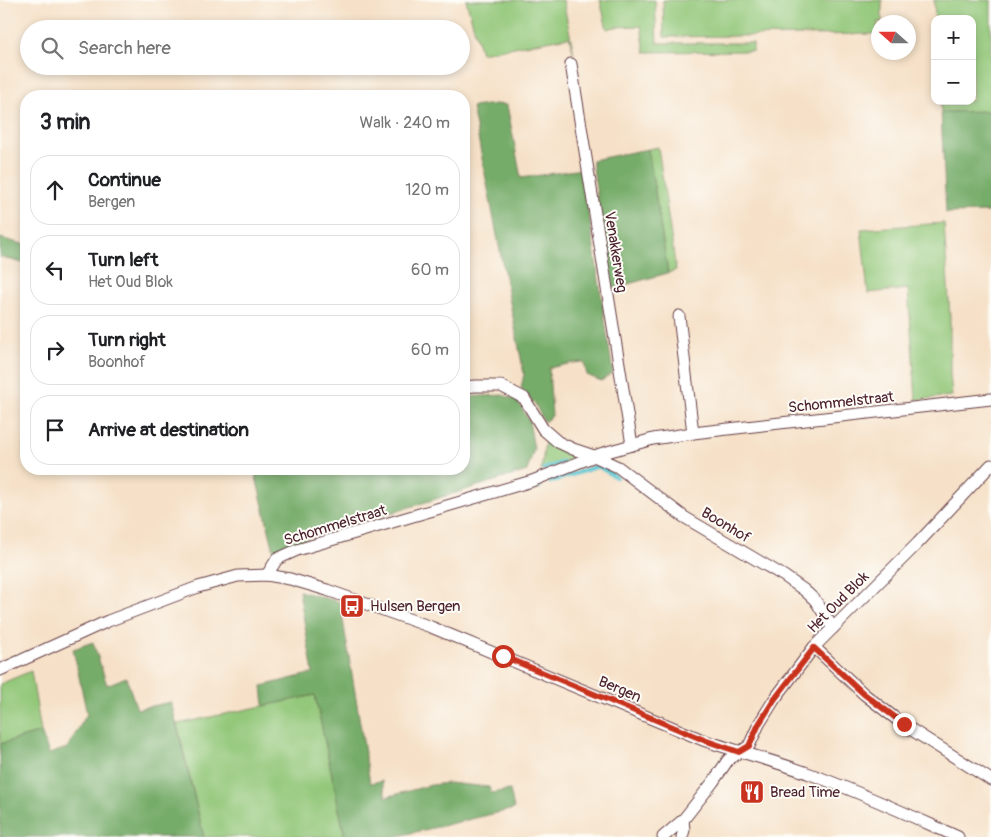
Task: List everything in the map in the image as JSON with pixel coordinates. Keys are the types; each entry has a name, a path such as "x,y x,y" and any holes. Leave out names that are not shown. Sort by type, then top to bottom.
{"street":[{"name":"Venakkerweg","path":"571,64 632,445"},
{"path":"679,316 693,433"},
{"path":"470,386 501,386 524,398 543,428 558,442 573,450 594,456"},
{"name":"Schommelstraat","path":"267,575 278,559 297,550 532,481 594,456 653,439 991,399"},
{"name":"Boonhof","path":"594,456 618,467 684,517 784,576 804,590 815,600 833,628"},
{"name":"Het Oud Blok","path":"663,837 682,820 728,760 749,746 759,724 774,700 814,648 918,543 991,465"},
{"path":"0,670 108,621 198,587 238,576 267,575"},
{"name":"Bergen","path":"267,575 290,579 326,590 432,627 704,740 807,772 843,786 958,837"},
{"path":"814,648 864,694 904,724 991,780"},
{"path":"682,820 684,830 682,837"}],"green space":[{"path":"466,0 563,0 574,54 569,37 481,53"},
{"path":"600,0 655,0 657,43 753,43 753,51 645,52 641,26 607,29"},
{"path":"663,0 882,0 882,15 871,15 871,34 664,37"},
{"path":"934,0 991,0 991,111 941,112 940,105 976,105 976,15 935,15"},
{"path":"495,104 507,105 521,178 582,169 613,373 601,381 587,375 584,362 549,368 552,416 544,422 535,404 521,388 524,374 472,107"},
{"path":"991,111 991,212 946,213 941,112"},
{"path":"658,147 676,270 668,273 648,149"},
{"path":"648,149 668,273 610,289 592,160"},
{"path":"944,223 950,316 952,396 916,400 908,289 868,293 861,229"},
{"path":"0,238 20,243 20,262 0,257"},
{"path":"503,395 518,401 529,421 534,449 527,471 299,541 274,551 255,475 470,475 470,397"},
{"path":"545,442 572,454 575,456 574,459 543,471 541,470"},
{"path":"299,591 340,602 370,783 382,781 386,797 431,785 448,783 489,787 491,793 510,790 514,809 394,837 345,837 315,695 264,706 262,686 313,673"},
{"path":"93,642 107,685 126,677 137,709 171,702 204,837 0,837 0,744 41,732 49,754 67,748 87,714 73,649"},
{"path":"31,671 41,732 0,744 0,684"},
{"path":"315,695 345,837 204,837 177,724"}],"waterway":[{"path":"544,469 563,462"},
{"path":"550,482 598,466 616,477"},
{"path":"513,494 540,486"}],"place":[{"name":"Hulsen Bergen","path":"352,606"},
{"name":"Bread Time","path":"752,792"}],"route":[{"path":"503,656 704,740 739,752 749,746 759,724 774,700 814,648 864,694 904,724"}]}
